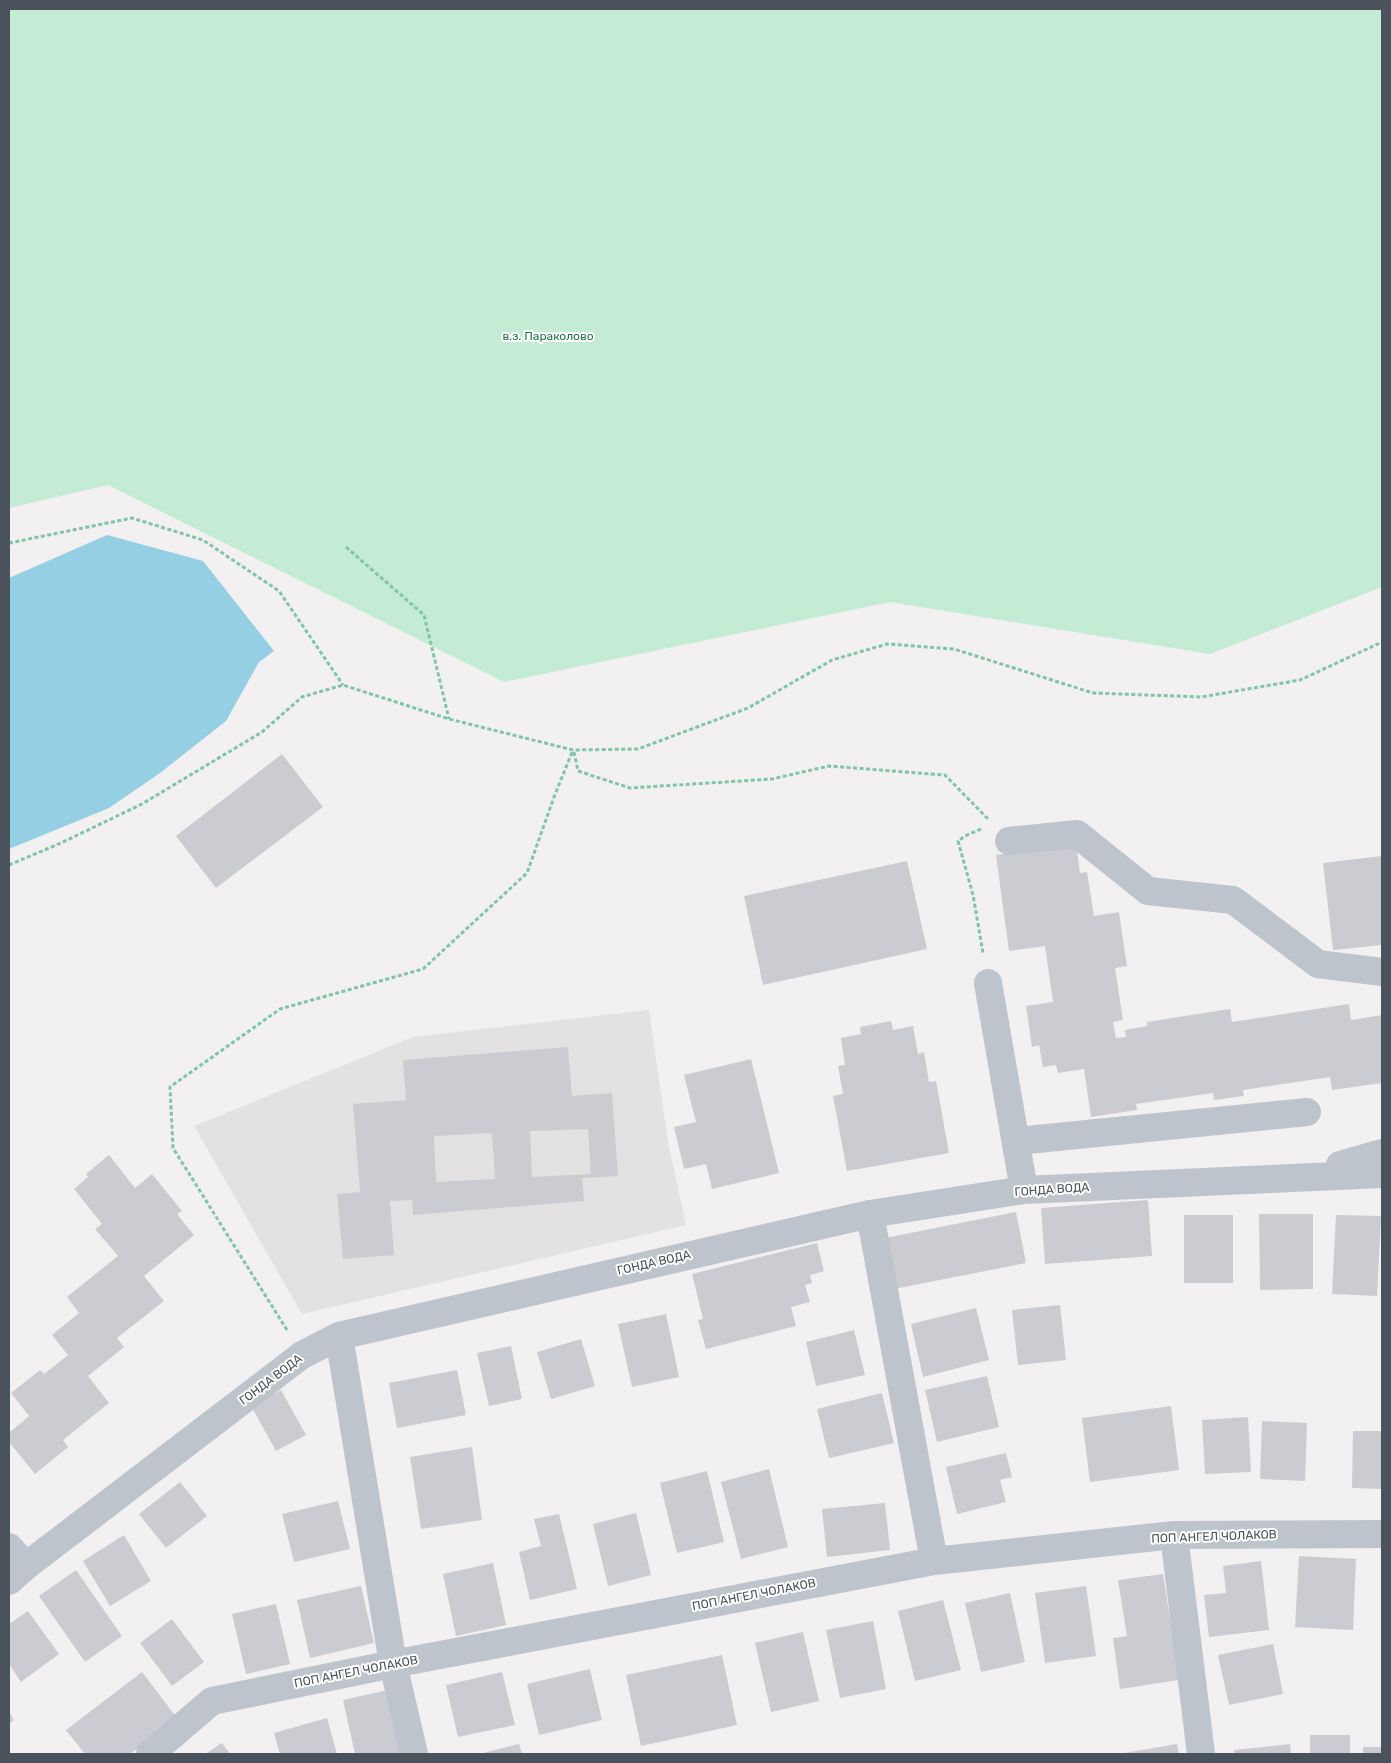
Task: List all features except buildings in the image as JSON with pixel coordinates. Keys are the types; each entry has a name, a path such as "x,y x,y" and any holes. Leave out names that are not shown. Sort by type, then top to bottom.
{"street":[{"path":"1009,841 1077,834 1148,891 1233,900 1318,964 1382,972"},
{"path":"988,983 1024,1190"},
{"path":"1017,1141 1307,1112"},
{"path":"1291,1178 1382,1153"},
{"name":"ГОНДА ВОДА","path":"14,1565 302,1355 339,1336 870,1214 1024,1190 1382,1174"},
{"path":"870,1214 934,1561"},
{"path":"339,1336 393,1664 414,1754"},
{"name":"ПОП АНГЕЛ ЧОЛАКОВ","path":"150,1754 212,1701 393,1664 934,1561 1174,1536 1382,1534"},
{"path":"1174,1536 1201,1754"}],"path":[{"path":"9,543 132,518 203,540 279,591 343,685"},
{"path":"346,547 424,615 449,719"},
{"path":"9,865 61,844 142,804 262,732 302,696 343,685 449,719 573,750 638,750 748,708 832,660 887,644 954,649 1093,693 1201,697 1300,680 1382,642"},
{"path":"573,750 578,771 630,788 772,779 829,766 945,775 1009,841"},
{"path":"302,1355 173,1148 170,1087 280,1009 424,969 526,873 573,750"},
{"path":"985,817 982,828 958,841 973,895 988,983"}],"shaded area":[{"path":"649,1010 668,1142 686,1225 302,1314 194,1126 413,1037"}],"green space":[{"name":"в.з. Параколово","path":"9,9 1382,9 1382,587 1210,654 890,602 504,682 108,485 9,508"}],"water":[{"path":"107,535 203,561 274,651 259,662 226,721 160,773 109,808 9,849 9,578"}]}
